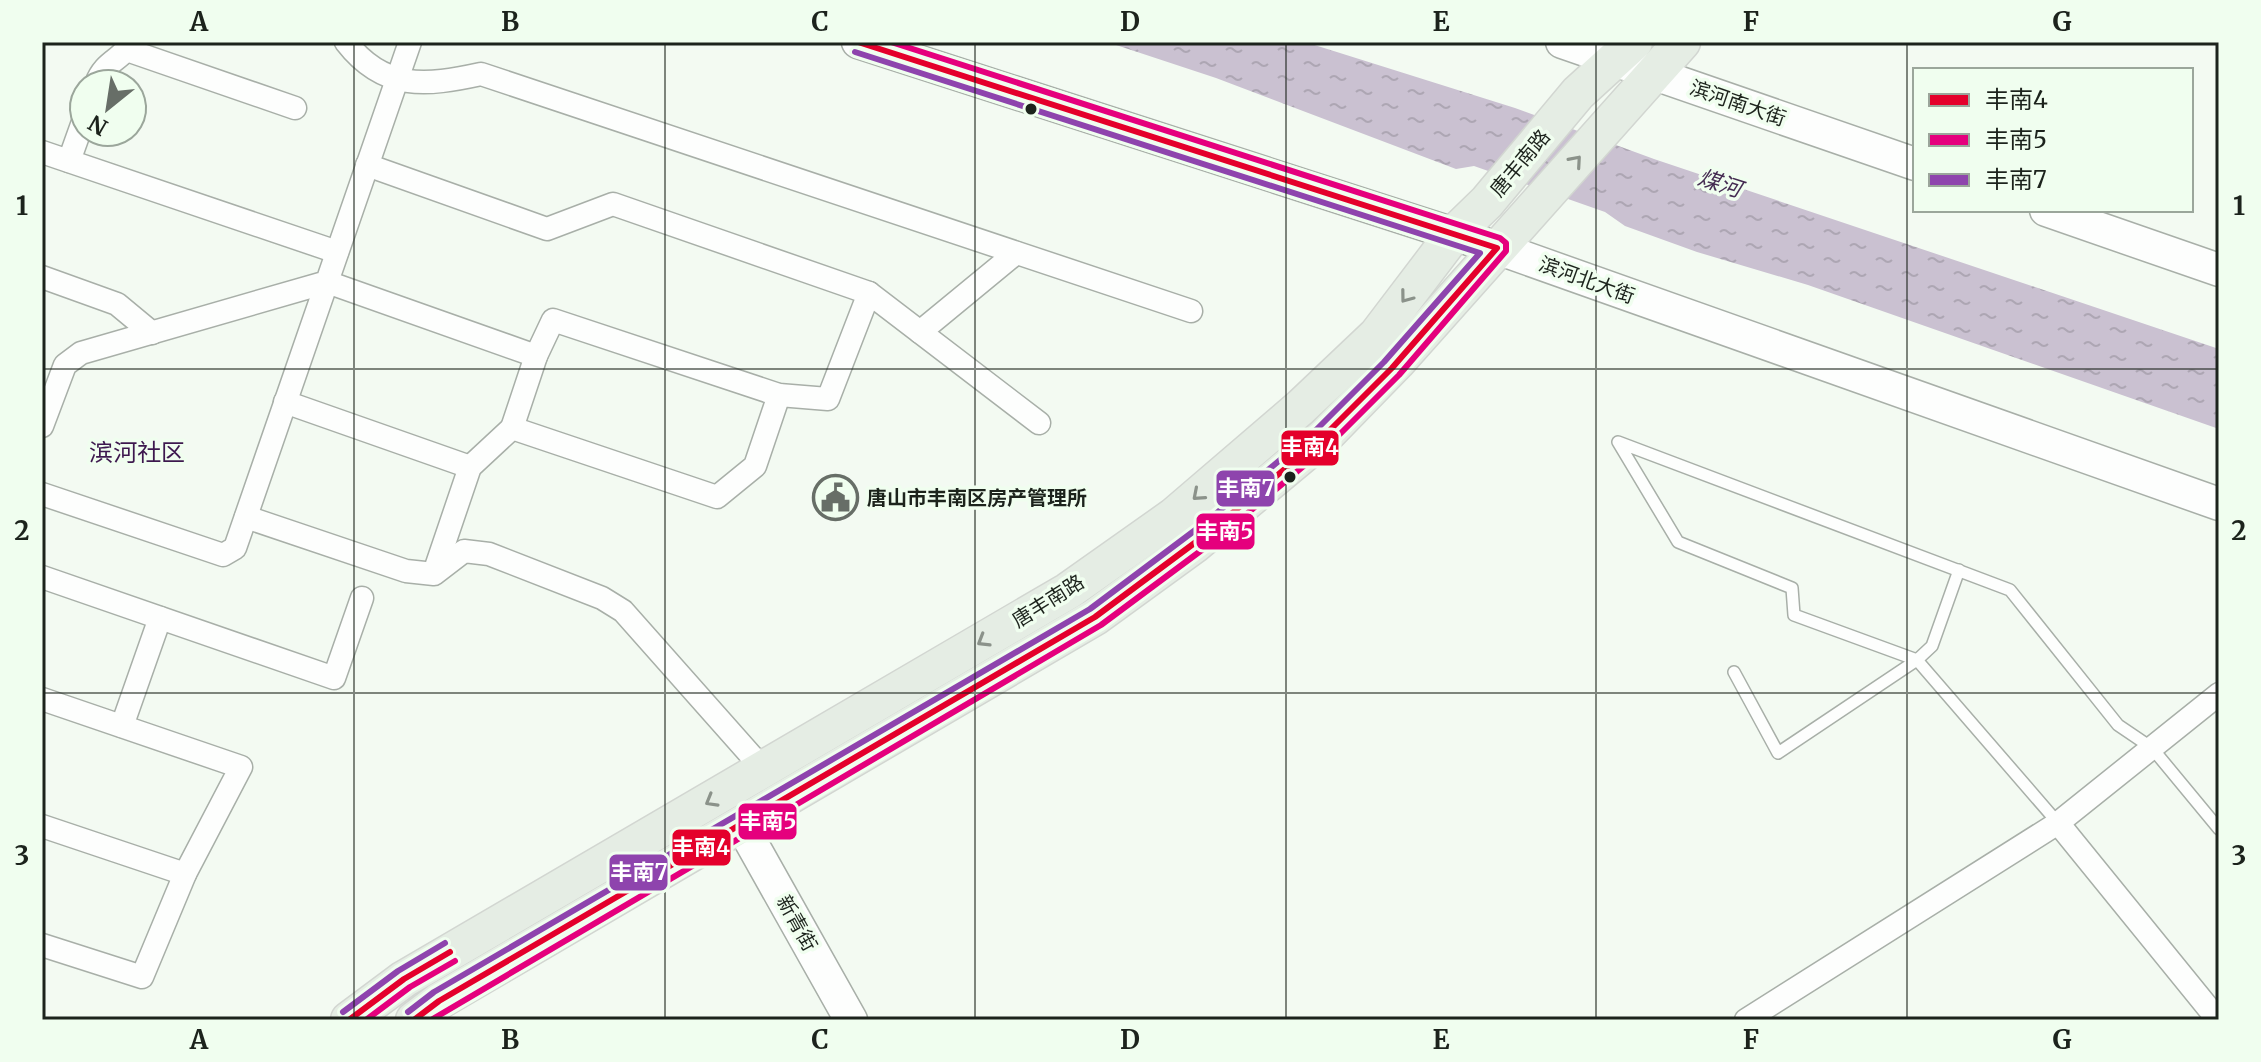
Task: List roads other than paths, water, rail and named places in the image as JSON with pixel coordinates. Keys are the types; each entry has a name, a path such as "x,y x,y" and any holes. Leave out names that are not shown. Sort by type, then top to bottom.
{"main road":[{"name":"滨河北大街","path":"858,42 1497,248 2219,504"},
{"name":"滨河南大街","path":"1562,42 1626,51 1654,73 1913,163"},
{"name":"唐丰南路","path":"414,1020 439,1001 1095,617 1194,545 1325,436 1397,362 1682,42"},
{"name":"唐丰南路","path":"349,1020 404,979 1068,591 1174,516 1377,335 1453,235 1487,202 1578,93 1626,51"},
{"path":"2052,212 2219,270"},
{"name":"新青街","path":"742,826 851,1020"}],"street":[{"path":"346,42 360,60 397,81 438,83 481,74 1191,311"},
{"path":"42,494 223,555 235,548 410,42"},
{"path":"102,68 128,46 295,108"},
{"path":"69,161 74,148"},
{"path":"42,152 337,252"},
{"path":"367,165 547,229 613,204 869,293 1039,423"},
{"path":"920,332 1016,253"},
{"path":"42,277 117,304 152,333"},
{"path":"43,421 65,365 81,353 327,282 536,356"},
{"path":"434,574 470,467 512,428 536,356 553,320 779,395 828,399 869,293"},
{"path":"512,428 717,497 755,466 779,395"},
{"path":"285,402 470,467"},
{"path":"246,517 406,571 434,574 464,551 489,554 602,598 637,625 764,770"},
{"path":"42,577 334,678 362,598"},
{"path":"122,726 160,618"},
{"path":"1746,1020 2058,823 2219,694"},
{"path":"42,699 241,767 185,874 142,977 42,945"},
{"path":"2058,823 2218,1020"},
{"path":"42,826 185,874"}],"lane":[{"path":"2058,823 1917,660 1794,615 1792,588 1678,542 1618,442 2010,590 2118,725 2152,748 2219,829"},
{"path":"1734,672 1778,753 1917,660 1932,646 1959,570"}],"water":[{"name":"煤河","path":"1107,42 1305,42 1515,108 1654,159 2219,349 2219,429 1808,285 1697,252 1625,226 1605,212 1474,166 1456,169 1216,78"}],"place":[{"name":"唐山市丰南区房产管理所","path":"836,498"}],"district":[{"name":"滨河社区","path":"137,453"}]}
